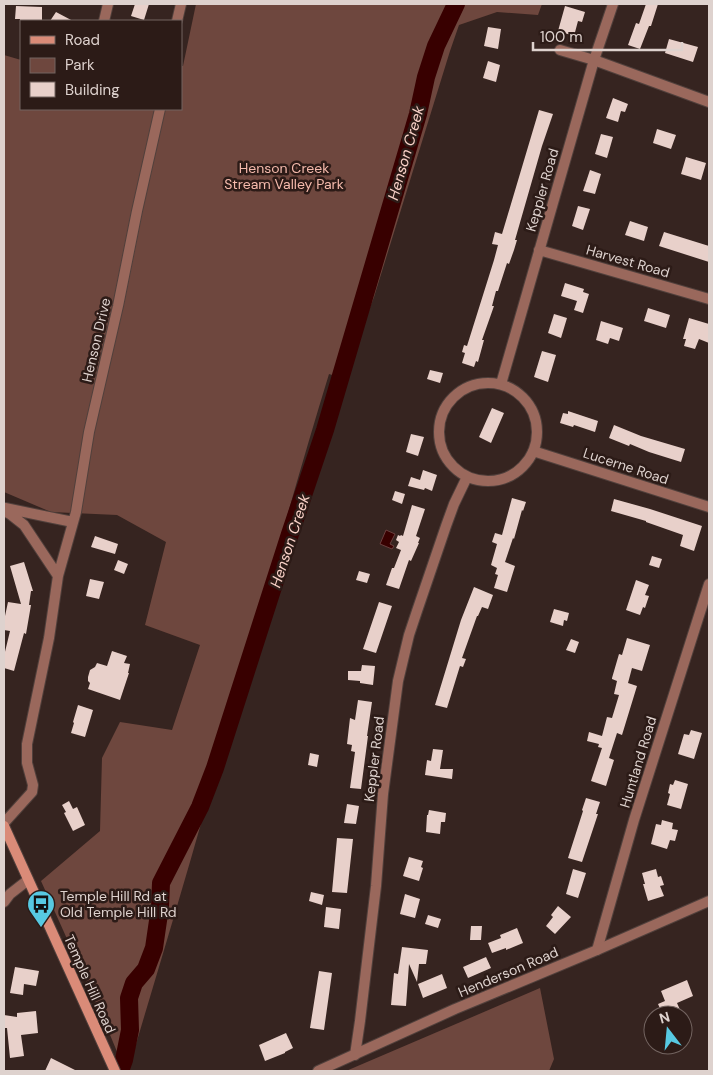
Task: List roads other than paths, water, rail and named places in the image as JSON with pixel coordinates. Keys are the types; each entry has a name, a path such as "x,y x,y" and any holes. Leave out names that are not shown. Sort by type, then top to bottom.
{"main road":[{"name":"Temple Hill Road","path":"4,824 115,1071"}],"street":[{"path":"104,20 106,4"},
{"path":"177,20 180,4"},
{"name":"Keppler Road","path":"501,384 594,60 613,4"},
{"path":"560,50 594,60 709,102"},
{"name":"Henson Drive","path":"4,824 32,792 33,786 27,763 27,744 49,638 58,576 73,522 89,432 160,110"},
{"name":"Harvest Road","path":"539,250 709,299"},
{"path":"488,382 501,384 522,396 530,405 537,427 534,451 527,462 517,471 506,477 480,480 467,476 448,459 442,447 440,421 445,409 453,398 463,390 475,384 488,382"},
{"name":"Lucerne Road","path":"534,451 709,507"},
{"name":"Keppler Road","path":"355,1055 376,886 383,794 398,681 417,611 449,518 467,476"},
{"path":"4,509 73,522"},
{"path":"4,509 24,525 58,576"},
{"name":"Huntland Road","path":"597,950 634,820 709,584"},
{"path":"4,902 10,894 28,880"},
{"name":"Henderson Road","path":"318,1071 709,900"}],"waterway":[{"name":"Henson Creek","path":"120,1071 130,1030 129,998 134,983 146,969 154,948 160,907 161,883 200,807 215,768 325,430 418,114 426,77 436,46 456,4"}],"place":[{"name":"Temple Hill Rd at Old Temple Hill Rd","path":"41,928"}],"park label":[{"name":"Henson Creek Stream Valley Park","path":"284,176"}]}
